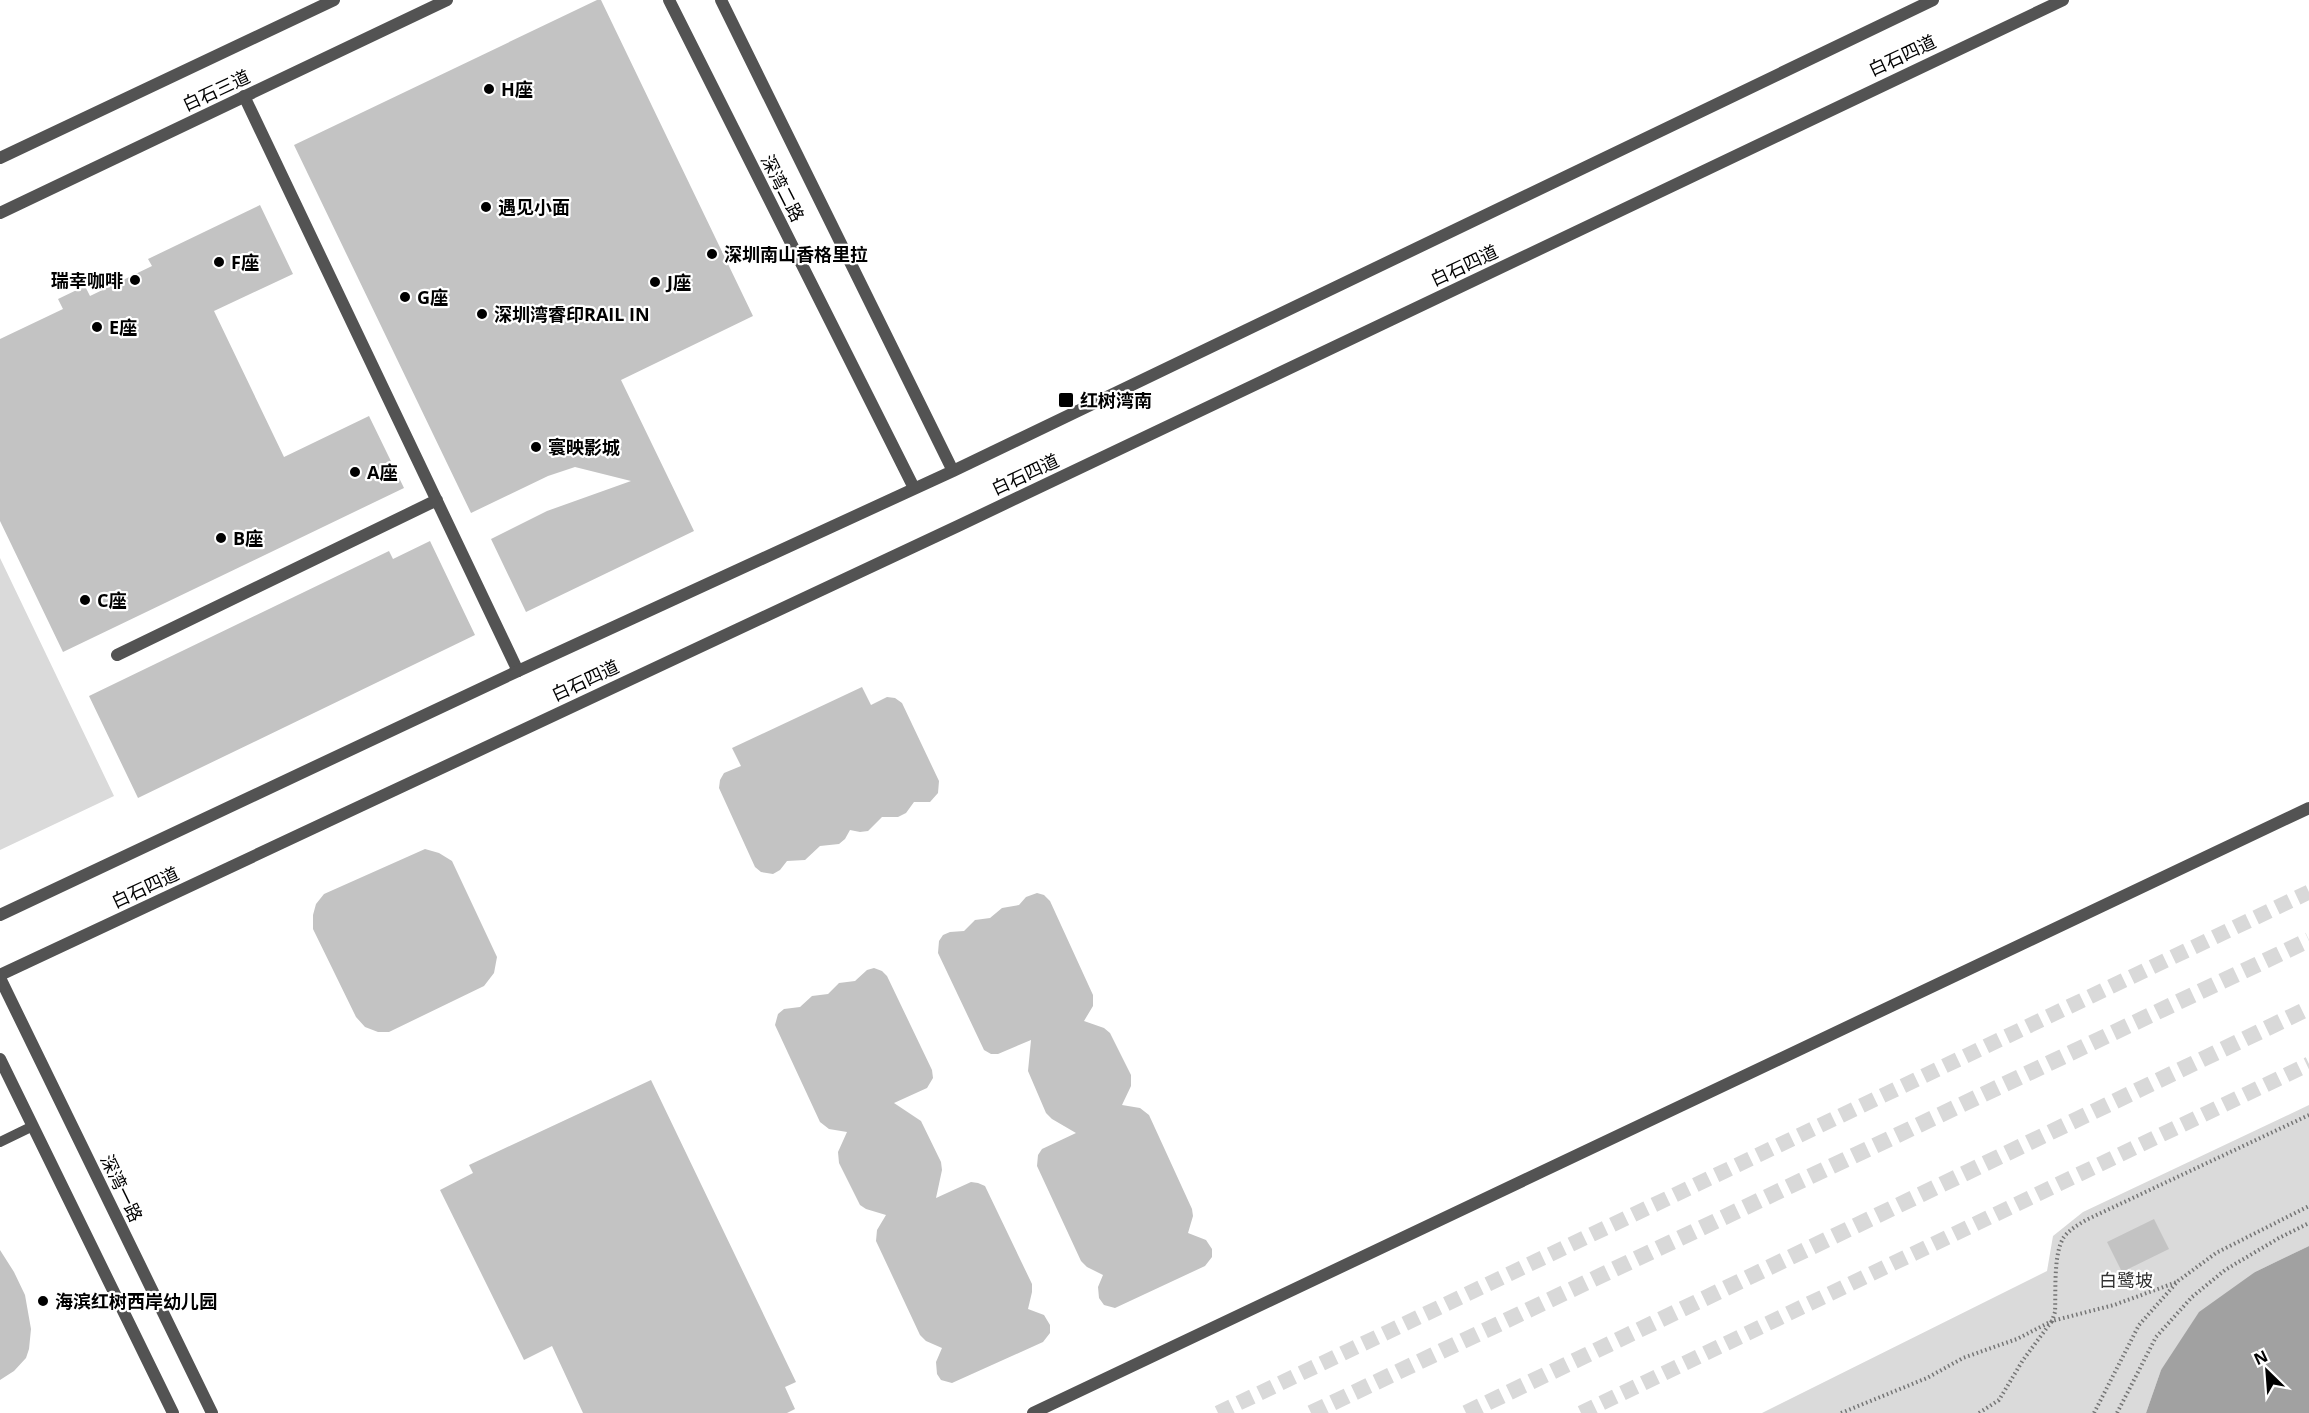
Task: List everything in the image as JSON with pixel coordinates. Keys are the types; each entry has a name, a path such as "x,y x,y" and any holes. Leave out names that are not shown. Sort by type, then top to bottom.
{"street":[{"name":"白石三道","path":"0,158 334,0"},
{"name":"白石三道","path":"0,213 447,0"},
{"name":"深湾二路","path":"669,0 914,488"},
{"name":"深湾二路","path":"721,0 953,471"},
{"name":"白石四道","path":"0,915 518,671 953,471 1933,0"},
{"name":"白石四道","path":"0,977 2063,0"},
{"path":"244,96 518,671"},
{"path":"117,655 437,500"},
{"path":"1033,1413 2309,808"},
{"name":"深湾一路","path":"0,977 212,1413"},
{"path":"0,1059 173,1413"}],"lane":[{"path":"0,1142 33,1126"}],"path":[{"path":"1979,1413 1999,1400 2023,1360 2052,1322 2055,1312 2059,1249 2063,1239 2073,1228 2309,1115"},
{"path":"2094,1413 2139,1325 2178,1281 2216,1253 2309,1206"},
{"path":"2117,1413 2157,1337 2192,1297 2225,1269 2279,1238 2309,1224"},
{"path":"1841,1413 1927,1378 1963,1358 2017,1339 2052,1322 2114,1305 2178,1281"}],"green space":[{"path":"0,558 114,796 0,850"},
{"name":"白鹭坡","path":"2309,1105 2309,1246 2255,1272 2161,1370 2146,1413 1762,1413 2047,1271 2053,1236 2083,1212"}],"shaded area":[{"path":"2309,1246 2309,1413 2146,1413 2161,1370 2199,1312 2255,1272"}],"building":[{"name":"深圳湾睿印RAIL IN","path":"601,0 753,316 621,380 694,531 526,612 491,539 547,511 631,481 575,467 548,476 471,513 294,145"},
{"path":"260,205 293,274 214,311 284,457 369,416 404,488 63,652 0,521 0,339 63,309 58,299 85,286 90,296 152,266 148,259"},
{"path":"430,541 475,635 138,798 89,696 389,551 393,559"},
{"path":"862,687 871,705 887,697 895,698 902,703 939,781 938,793 930,802 914,802 906,813 898,817 882,817 868,831 850,830 839,844 820,846 805,860 787,861 780,870 773,874 761,872 755,867 719,788 724,773 741,766 732,748"},
{"path":"425,849 439,853 452,861 497,957 494,973 484,986 389,1032 378,1032 365,1027 356,1017 313,929 313,915 316,904 324,894"},
{"path":"1037,893 1044,895 1050,901 1093,995 1093,1006 1084,1021 1104,1028 1110,1033 1131,1075 1131,1086 1122,1105 1140,1108 1149,1115 1192,1209 1193,1216 1188,1233 1206,1240 1212,1249 1212,1257 1205,1266 1115,1308 1104,1305 1099,1298 1098,1287 1103,1275 1087,1267 1081,1261 1037,1166 1038,1155 1042,1149 1076,1133 1046,1113 1028,1071 1031,1040 998,1054 991,1054 984,1050 938,953 939,941 943,935 964,931 975,920 990,918 1002,908 1019,905 1026,897"},
{"path":"874,968 887,976 932,1070 933,1078 927,1088 894,1103 921,1121 941,1162 942,1170 936,1198 971,1182 985,1186 1032,1284 1028,1309 1044,1315 1050,1325 1050,1333 1043,1342 952,1383 941,1380 937,1374 936,1362 942,1348 926,1341 920,1335 876,1241 877,1230 886,1215 860,1205 839,1163 838,1152 847,1132 829,1129 820,1122 775,1025 778,1014 784,1009 800,1007 812,996 828,994 839,983 855,981 867,970"},
{"path":"651,1080 796,1382 785,1387 795,1409 787,1413 583,1413 552,1346 524,1360 440,1190 473,1173 469,1165"},
{"path":"2154,1219 2169,1249 2122,1272 2107,1242"},
{"path":"0,1250 25,1295 31,1329 26,1358 14,1371 0,1380"}],"tunnel":[{"path":"1218,1413 2309,892"},
{"path":"1311,1413 2309,940"},
{"path":"1466,1413 2309,1008"},
{"path":"1581,1413 2309,1064"}],"place":[{"name":"H座","path":"489,89"},
{"name":"遇见小面","path":"486,207"},
{"name":"深圳南山香格里拉","path":"712,254"},
{"name":"F座","path":"219,262"},
{"name":"瑞幸咖啡","path":"135,280"},
{"name":"J座","path":"655,282"},
{"name":"G座","path":"405,297"},
{"name":"深圳湾睿印RAIL IN","path":"482,314"},
{"name":"E座","path":"97,327"},
{"name":"红树湾南","path":"1066,400"},
{"name":"寰映影城","path":"536,447"},
{"name":"A座","path":"355,472"},
{"name":"B座","path":"221,538"},
{"name":"C座","path":"85,600"},
{"name":"海滨红树西岸幼儿园","path":"43,1301"}]}
